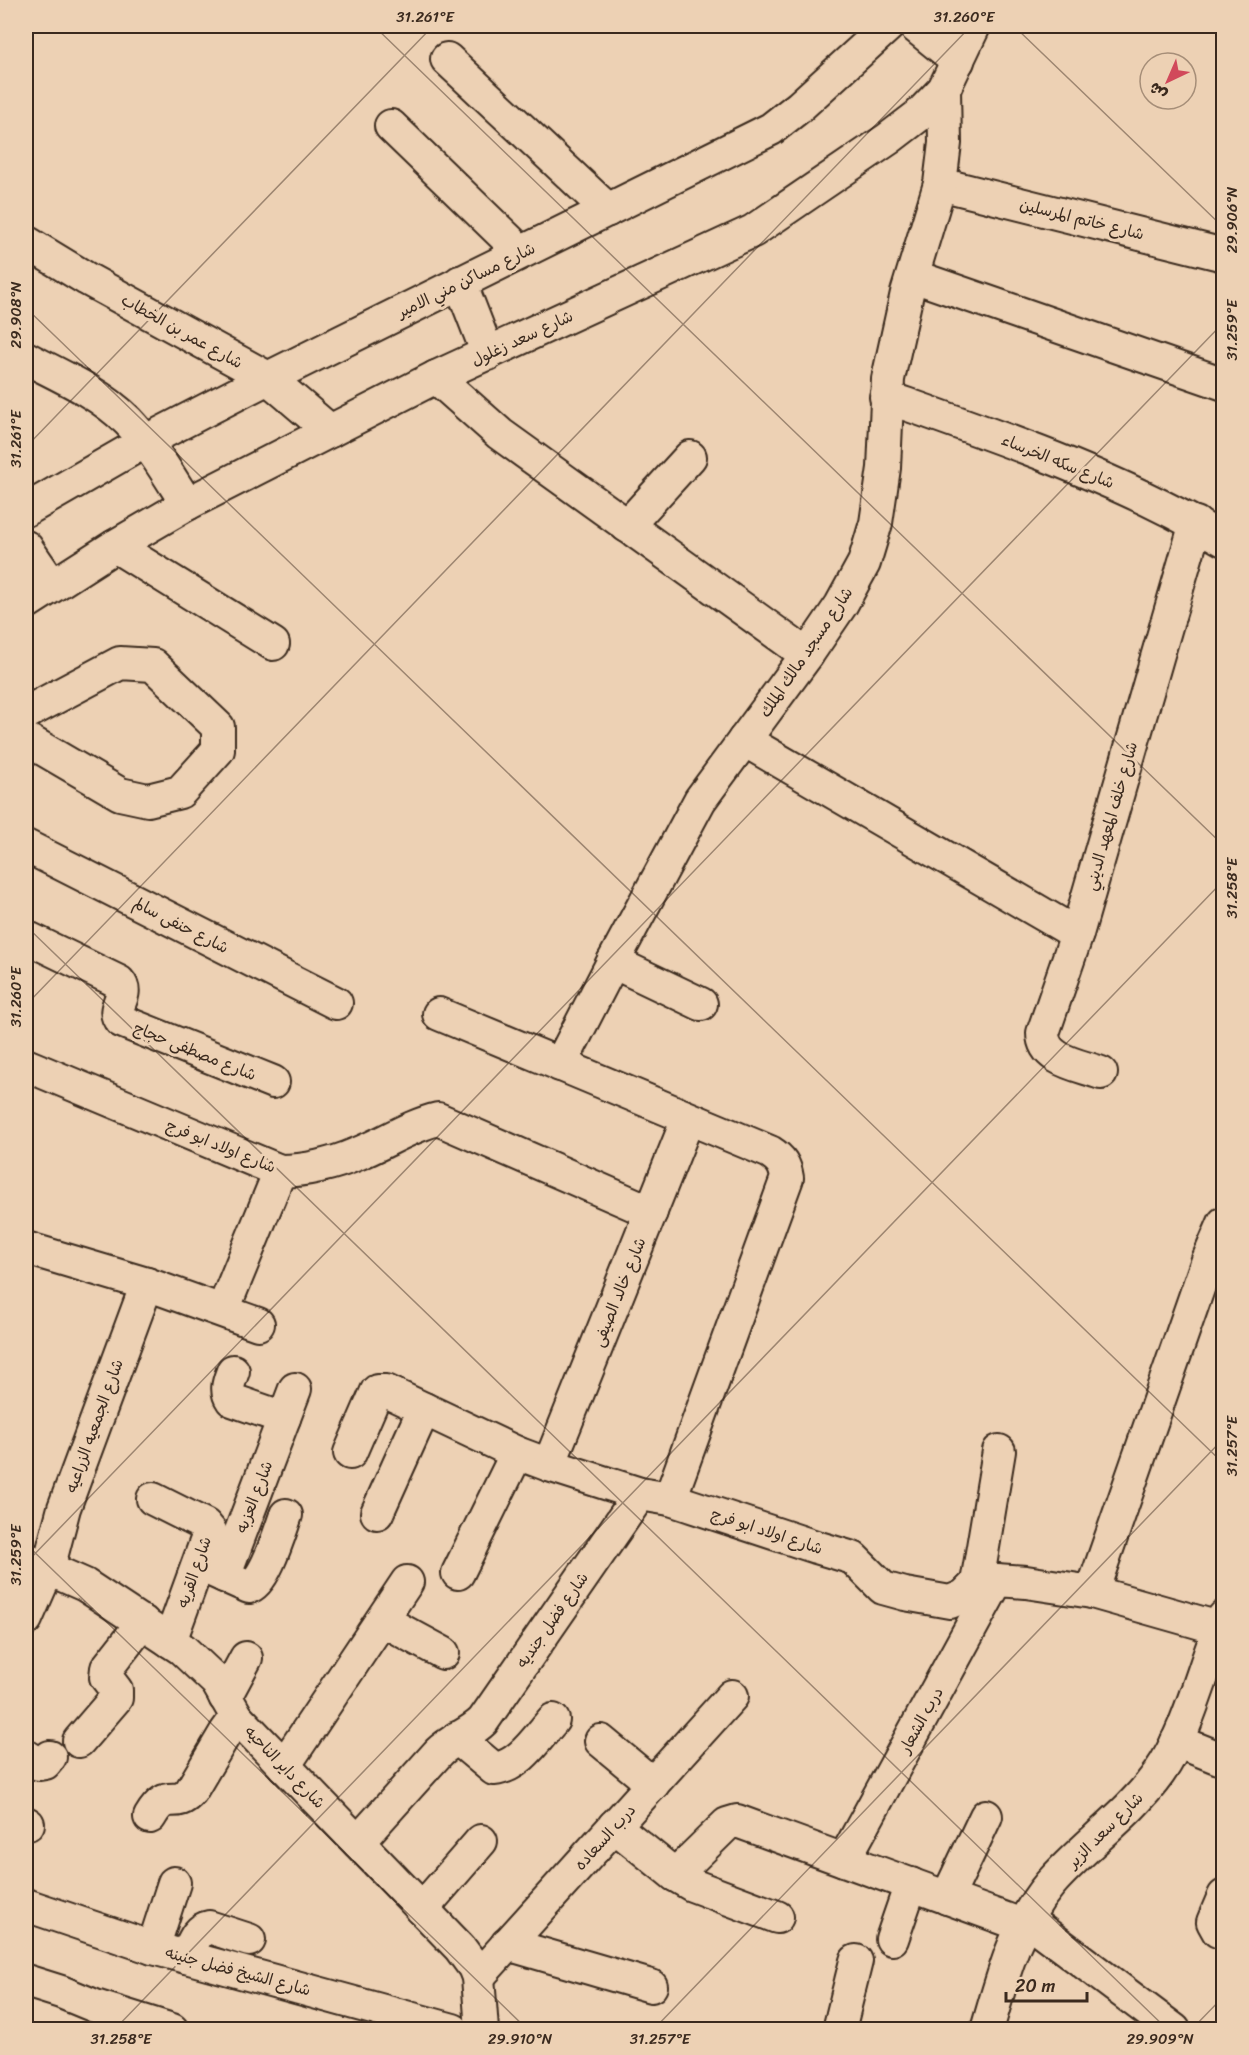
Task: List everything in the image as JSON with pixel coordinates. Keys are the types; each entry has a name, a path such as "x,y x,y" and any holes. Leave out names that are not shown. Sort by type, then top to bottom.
{"street":[{"name":"شارع مساكن مني الامير","path":"26,510 146,441 268,378 771,129 799,107 888,26"},
{"path":"915,26 958,61"},
{"name":"شارع سعد زغلول","path":"26,603 115,546 187,504 436,377 753,231 918,116 944,89 974,26"},
{"path":"447,59 608,210"},
{"name":"شارع مسجد مالك الملك","path":"560,1065 612,962 700,800 807,655 841,605 864,563 876,523 884,468 886,397 892,358 940,184 945,143 944,89"},
{"path":"391,126 521,252"},
{"name":"شارع خاتم المرسلين","path":"940,184 1224,255"},
{"name":"شارع عمر بن الخطاب","path":"26,242 87,279 268,378 330,431"},
{"path":"913,276 1224,384"},
{"path":"460,282 488,354"},
{"path":"26,358 79,386 127,420 146,441 187,504"},
{"path":"436,377 500,434 807,655"},
{"name":"شارع سكه الخرساء","path":"886,397 1110,480 1224,540"},
{"path":"627,526 690,457"},
{"name":"شارع خلف المعهد الديني","path":"1101,1073 1050,1053 1043,1040 1044,1026 1077,934 1196,524"},
{"path":"115,546 273,644"},
{"path":"26,548 52,585"},
{"path":"26,713 120,663 153,665 218,727 218,750 180,792 148,800 120,794 26,739"},
{"path":"744,740 1077,934"},
{"name":"شارع حنفى سالم","path":"26,846 336,1004"},
{"name":"شارع مصطفى حجاج","path":"26,937 119,982 123,986 123,992 116,1011 121,1021 273,1083"},
{"path":"612,962 701,1004"},
{"path":"439,1014 770,1152 780,1159 786,1169 787,1178 670,1499"},
{"name":"شارع اولاد ابو فرج","path":"26,1065 280,1170 309,1168 357,1155 419,1123 438,1119 651,1212"},
{"name":"شارع خالد الصيفى","path":"549,1465 688,1119"},
{"path":"223,1310 280,1170"},
{"path":"1092,1592 1208,1260 1224,1223"},
{"path":"26,1248 147,1284 258,1324"},
{"name":"شارع الجمعيه الزراعيه","path":"26,1619 37,1564 64,1508 147,1284"},
{"path":"233,1371 228,1384 228,1394 232,1400 284,1418"},
{"name":"شارع العزبه","path":"211,1570 284,1418 295,1389"},
{"name":"شارع اولاد ابو فرج","path":"350,1453 377,1391 386,1391 517,1453 549,1465 640,1494 670,1499 816,1548 853,1558 883,1588 950,1602 987,1581"},
{"path":"377,1513 424,1409"},
{"name":"درب الشعار","path":"844,1860 987,1581 999,1451"},
{"path":"458,1573 517,1453"},
{"name":"شارع فضل جنديه","path":"358,1842 439,1752 457,1738 476,1729 483,1721 640,1494"},
{"name":"شارع القريه","path":"153,1499 205,1525 210,1531 211,1570 170,1641"},
{"path":"211,1570 249,1587 255,1585 262,1575 286,1515"},
{"name":"شارع داير الناحيه","path":"37,1564 85,1585 143,1622 170,1641 210,1675 231,1707 285,1766 460,1948 474,1967 478,1977 482,2030"},
{"path":"987,1581 1026,1582 1092,1592 1221,1622"},
{"path":"285,1766 408,1582"},
{"path":"381,1620 443,1653"},
{"path":"80,1741 116,1698 116,1690 106,1677 107,1668 143,1622"},
{"name":"شارع سعد الزير","path":"987,2030 1010,1956 1024,1922 1049,1885 1139,1798 1160,1771 1177,1741 1221,1622"},
{"path":"150,1817 159,1802 167,1799 184,1799 191,1791 226,1732 246,1658"},
{"name":"درب السعاده","path":"478,1977 732,1696"},
{"path":"457,1738 494,1769 506,1768 517,1760 553,1720"},
{"path":"1177,1741 1224,1761"},
{"path":"601,1742 653,1784"},
{"path":"947,1898 986,1816"},
{"path":"675,1875 727,1824 737,1821 947,1898 1024,1922 1174,2030"},
{"path":"614,1826 675,1875 692,1885 777,1917"},
{"path":"422,1909 481,1841"},
{"path":"153,1948 174,1883"},
{"path":"892,1940 911,1884"},
{"path":"1224,1896 1213,1922 1218,1931 1224,1933"},
{"name":"شارع الشيخ فضل جنينه","path":"26,1905 153,1948 453,2030"},
{"path":"186,1957 203,1928 209,1927 249,1940"},
{"path":"507,1944 651,1986"},
{"path":"839,2030 856,1961"},
{"path":"26,1980 95,2006 171,2030"}]}
